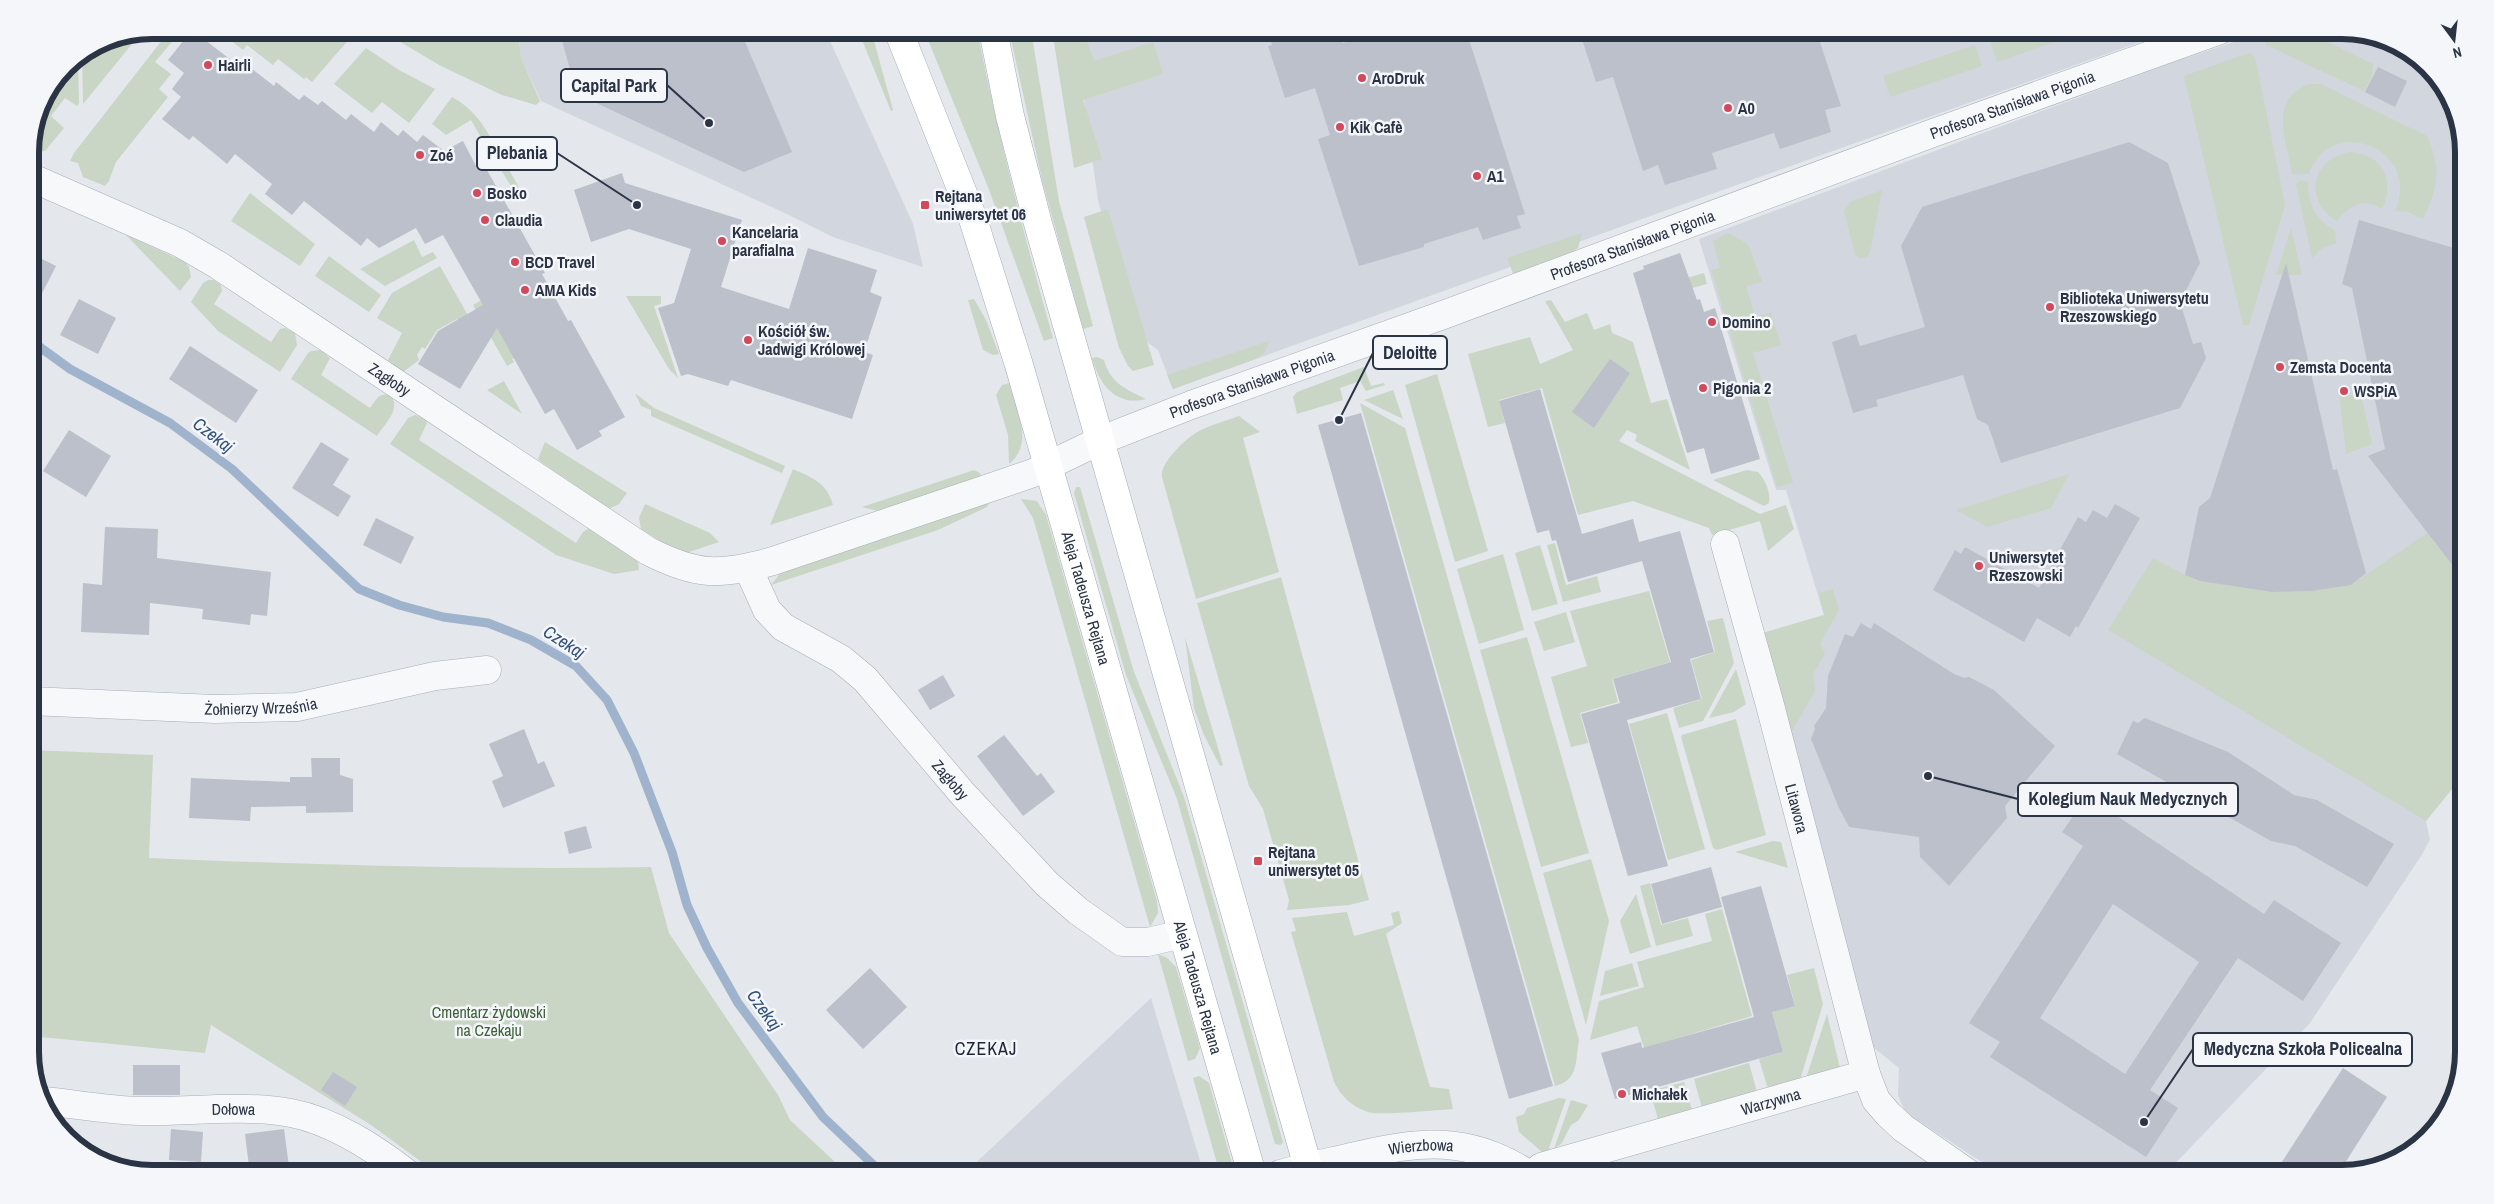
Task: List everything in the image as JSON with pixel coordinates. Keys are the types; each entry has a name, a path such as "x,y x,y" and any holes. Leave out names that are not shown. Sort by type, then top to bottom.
{"main road":[{"name":"Aleja Tadeusza Rejtana","path":"902,39 972,216 1019,365 1249,1165"},
{"path":"995,39 1010,116 1037,220 1308,1165"}],"street":[{"name":"Profesora Stanisława Pigonia","path":"1048,466 1099,441 1932,133 2195,39"},
{"name":"Zagłoby","path":"39,181 180,243 218,265 648,551 674,563 702,571 717,572 748,568 998,485 1048,466"},
{"name":"Litawora","path":"1725,544 1770,705 1866,1074"},
{"name":"Zagłoby","path":"748,568 767,610 783,627 840,659 865,679 962,793 1047,884 1078,911 1122,942 1148,942 1182,934"},
{"name":"Żołnierzy Września","path":"39,701 215,709 297,707 435,676 487,670"},
{"name":"Warzywna","path":"1548,1165 1866,1074"},
{"path":"1866,1074 1876,1100 1888,1114 1903,1128 1956,1165"},
{"name":"Dołowa","path":"50,1102 137,1111 264,1110 291,1113 318,1120 385,1157 396,1165"},
{"name":"Wierzbowa","path":"1327,1165 1384,1149 1430,1143 1447,1144 1482,1152 1514,1165"}],"shaded area":[{"path":"519,39 829,39 913,224 923,267 833,237 541,101 521,58"},
{"path":"1075,39 2149,39 1692,201 1173,389 1158,350 1134,333 1098,200"},
{"path":"2244,39 2350,39 2365,41 2392,50 2417,67 2436,89 2449,115 2455,144 2455,785 2426,821 2430,840 2421,856 2310,1023 2174,1165 1986,1165 1905,1112 1898,1095 1899,1068 1873,1047 1763,633 1824,615 1786,490 1776,490 1699,239 2179,60"},
{"path":"1151,998 1201,1165 974,1165"}],"green space":[{"path":"163,39 174,39 155,62 171,74 159,89 168,97 116,162 109,181 105,186 83,177 78,163 70,161 74,153"},
{"path":"229,39 349,39 312,82 306,77 304,79 278,59 273,65 247,45 243,50"},
{"path":"395,39 519,39 521,58 540,101 536,105 502,95 441,66"},
{"path":"862,39 873,39 893,110 891,111"},
{"path":"928,39 979,39 1012,185 1053,338 1044,341 988,187"},
{"path":"1011,39 1032,39 1059,201 1093,326 1083,329 1042,180"},
{"path":"1053,39 1086,39 1094,61 1153,42 1163,74 1083,100 1102,159 1074,168"},
{"path":"1993,39 2063,39 1997,62 1990,40"},
{"path":"2264,39 2322,39 2373,64 2372,76 2364,91 2266,45"},
{"path":"135,40 83,104 82,63 108,47"},
{"path":"1975,45 1982,66 1890,97 1883,76"},
{"path":"366,48 399,70 435,89 409,123 382,102 372,113 334,84"},
{"path":"2249,53 2255,57 2285,205 2249,325 2243,325 2184,76"},
{"path":"78,66 79,103 77,106 65,98 51,116 64,128 45,151 39,152 39,144 47,108 58,89"},
{"path":"2309,84 2321,84 2427,136 2435,158 2436,178 2432,197 2423,219 2408,212 2395,211 2400,189 2396,170 2385,156 2370,146 2352,142 2335,145 2320,155 2309,174 2292,174 2284,135 2284,111 2288,100 2296,91"},
{"path":"452,97 476,116 493,142 486,146 471,120 446,135 432,124"},
{"path":"2352,152 2363,154 2379,164 2387,180 2386,199 2382,209 2375,205 2357,204 2337,221 2326,212 2319,202 2316,192 2316,181 2320,171 2328,162 2338,156"},
{"path":"500,154 524,196 519,199 493,157"},
{"path":"2301,180 2308,183 2312,205 2318,217 2335,230 2336,243 2321,249 2312,258 2296,184"},
{"path":"1882,190 1870,253 1867,257 1861,259 1855,255 1844,211 1850,202"},
{"path":"250,193 315,244 300,266 231,221"},
{"path":"1108,209 1154,365 1133,371 1128,366 1119,348 1084,217"},
{"path":"2291,228 2302,275 2276,275"},
{"path":"1582,233 1578,248 1570,254 1514,276 1507,258"},
{"path":"1728,233 1748,244 1762,282 1746,286 1755,317 1771,313 1781,345 1753,353 1793,483 1777,487 1711,270 1720,268 1713,241"},
{"path":"126,235 185,262 189,267 191,277 180,291"},
{"path":"414,240 422,257 433,252 437,258 385,286 360,269"},
{"path":"329,256 381,295 369,312 315,276"},
{"path":"440,266 484,344 472,346 457,319 437,330 425,349 422,347 417,355 419,360 403,372 388,360 402,333 377,318 392,293"},
{"path":"1704,273 1707,284 1663,296 1648,289"},
{"path":"208,280 214,280 221,285 222,291 214,304 271,342 280,329 285,328 295,333 297,345 280,372 218,331 191,302 203,283"},
{"path":"489,296 522,353 512,359 514,362 507,366 473,305"},
{"path":"626,296 661,296 661,304 654,306 678,378 669,369"},
{"path":"974,299 986,320 999,354 993,355 983,350 968,300"},
{"path":"1551,300 1565,322 1587,313 1594,330 1610,324 1612,333 1633,342 1651,403 1667,399 1690,470 1635,441 1637,435 1627,430 1619,441 1760,514 1786,505 1794,529 1768,551 1760,521 1712,535 1709,528 1633,501 1578,515 1542,388 1499,400 1505,423 1488,427 1468,354 1530,337 1540,364 1573,350 1545,301"},
{"path":"1269,341 1265,352 1258,358 1173,389 1167,375"},
{"path":"321,350 330,358 321,375 370,408 381,395 391,396 394,401 393,411 377,436 291,379 308,353"},
{"path":"1097,357 1104,360 1115,380 1146,399 1126,400 1110,391 1104,385 1095,368 1092,358"},
{"path":"1364,367 1371,386 1384,383 1385,385 1366,391 1360,381 1340,388 1343,400 1297,414 1293,397 1297,392"},
{"path":"1437,374 1488,551 1455,562 1405,385"},
{"path":"504,381 522,414 487,390"},
{"path":"1009,383 1019,415 1022,436 1017,456 1009,464 1008,435 996,395 1002,385"},
{"path":"1393,390 1403,419 1364,400"},
{"path":"2339,392 2362,399 2372,444 2346,454"},
{"path":"635,393 654,408 785,466 782,473 651,416 651,410 641,406"},
{"path":"1360,403 1405,428 1579,1040 1576,1063 1572,1075 1563,1083 1555,1086"},
{"path":"415,415 425,419 427,423 419,440 576,543 583,532 589,528 634,556 638,562 639,570 614,574 556,555 390,444 408,418"},
{"path":"1239,416 1260,432 1243,438 1279,572 1196,599 1162,477 1162,471 1176,450 1196,433"},
{"path":"545,442 627,493 619,504 611,508 606,506 538,459"},
{"path":"793,469 823,486 833,505 770,525"},
{"path":"974,470 980,473 981,477 878,511 862,507"},
{"path":"1747,470 1758,472 1765,482 1769,503 1764,506 1713,480"},
{"path":"2069,474 2051,508 1987,527 1956,510"},
{"path":"1076,487 1080,487 1134,672 1184,797 1283,1142 1281,1145 1275,1144 1177,799 1126,675 1074,493"},
{"path":"1021,499 1037,501 1046,515 1157,901 1158,913 1150,927 1033,518"},
{"path":"989,503 987,507 938,530 771,585 782,571"},
{"path":"645,504 710,533 719,542 686,553 668,546 641,529 639,518"},
{"path":"2427,533 2455,569 2455,785 2426,821 2108,630 2153,558 2200,581 2272,592 2312,591 2351,585"},
{"path":"1555,543 1566,585 1597,576 1601,592 1563,602 1547,545"},
{"path":"1540,545 1558,604 1532,611 1515,553"},
{"path":"1503,554 1524,630 1479,644 1457,569"},
{"path":"1281,577 1369,900 1349,905 1287,910 1289,900 1263,809 1249,786 1197,603"},
{"path":"1833,589 1839,610 1820,643 1825,654 1813,674 1815,691 1791,733 1763,633 1824,615 1819,593"},
{"path":"1649,591 1670,662 1612,679 1618,702 1580,713 1588,743 1571,747 1551,677 1587,666 1570,611"},
{"path":"1566,612 1575,642 1544,651 1534,622"},
{"path":"1723,618 1734,663 1703,721 1679,728 1673,708 1702,699 1691,660 1715,652 1707,621"},
{"path":"1185,637 1223,765 1220,766 1203,733 1194,708"},
{"path":"1527,637 1589,853 1541,867 1480,650"},
{"path":"1736,669 1746,704 1734,712 1709,718"},
{"path":"1667,713 1705,849 1668,860 1629,724"},
{"path":"1736,719 1766,835 1717,850 1713,848 1681,737 1682,735"},
{"name":"Cmentarz żydowski na Czekaju","path":"39,750 153,755 149,858 400,866 651,867 669,933 778,1095 790,1120 838,1165 426,1165 371,1125 211,1025 205,1053 39,1037"},
{"path":"1773,841 1781,842 1788,868 1735,852"},
{"path":"1591,859 1609,921 1586,1025 1543,873"},
{"path":"1650,883 1661,925 1688,918 1693,936 1656,946 1640,886"},
{"path":"1636,894 1651,947 1630,954 1620,921"},
{"path":"1722,909 1752,1016 1644,1048 1637,1026 1590,1040 1599,1001 1644,987 1637,962 1712,941 1705,914"},
{"path":"1399,911 1402,923 1386,934 1430,1087 1449,1089 1453,1109 1374,1113 1352,1104 1340,1092 1334,1082 1291,932 1296,931 1292,918 1347,912 1354,936 1394,925 1391,913"},
{"path":"1158,954 1167,958 1176,967 1200,1048 1195,1059 1188,1061"},
{"path":"1632,963 1639,986 1600,996 1605,971"},
{"path":"1814,968 1823,1004 1800,1080 1768,1089 1759,1059 1783,1052 1772,1012 1795,1005 1787,975"},
{"path":"1827,1014 1840,1068 1806,1078"},
{"path":"1749,1063 1757,1092 1702,1108 1694,1079"},
{"path":"1199,1076 1209,1083 1232,1165 1217,1165 1193,1078"},
{"path":"1684,1082 1692,1110 1658,1119 1650,1091"},
{"path":"1559,1098 1566,1099 1548,1151 1542,1152 1519,1132 1516,1117 1524,1114 1527,1108"},
{"path":"1571,1100 1588,1105 1579,1120 1571,1125 1562,1143 1554,1149"}],"building":[{"path":"185,39 204,39 244,70 247,65 274,86 276,82 299,100 304,95 318,105 322,101 346,120 351,114 374,132 381,122 398,136 403,130 417,142 423,135 444,151 463,141 476,166 483,163 545,273 542,274 568,321 571,320 625,417 599,431 602,436 577,450 554,409 545,414 497,328 460,389 418,364 438,331 483,305 443,235 425,244 416,228 379,248 367,238 361,246 304,201 292,215 265,194 272,184 235,154 227,164 193,136 189,140 162,119 181,97 172,89 184,73 168,60"},
{"path":"562,39 744,39 792,152 744,172 577,94"},
{"name":"A1","path":"1270,39 1341,39 1343,43 1355,39 1469,39 1525,214 1517,216 1521,228 1483,240 1478,227 1424,244 1424,247 1359,266 1318,139 1330,135 1315,88 1285,98 1268,46 1272,45"},
{"name":"A0","path":"1582,39 1819,39 1841,106 1825,110 1831,132 1780,149 1774,133 1712,153 1717,169 1665,185 1658,165 1643,171 1613,77 1596,82"},
{"path":"2378,67 2407,81 2395,107 2365,92"},
{"name":"Biblioteka Uniwersytetu Rzeszowskiego","path":"2129,142 2168,163 2200,263 2180,302 2193,344 2201,342 2206,358 2180,408 2001,463 1988,425 1977,419 1963,375 1876,400 1878,406 1853,413 1832,342 1856,334 1860,346 1925,327 1901,246 1922,207"},
{"path":"622,173 625,183 742,220 721,287 789,309 808,248 877,270 870,292 882,297 864,352 873,355 852,419 731,380 728,386 688,374 681,376 658,308 674,303 691,249 629,229 591,242 574,190"},
{"path":"2359,220 2455,248 2455,568 2368,456 2385,449 2352,288 2342,284"},
{"name":"Pigonia 2","path":"1680,253 1697,300 1700,299 1704,312 1715,308 1760,459 1711,474 1704,448 1687,453 1633,273 1644,269 1643,266"},
{"path":"39,258 56,266 39,299"},
{"path":"2286,263 2333,470 2337,469 2366,573 2351,585 2312,591 2272,592 2200,581 2185,575 2199,507 2210,498"},
{"path":"79,299 116,318 98,354 60,335"},
{"path":"190,346 258,390 236,423 169,379"},
{"path":"1610,359 1630,373 1594,428 1572,412"},
{"path":"1540,389 1582,534 1633,519 1639,542 1680,531 1714,652 1690,659 1701,699 1627,720 1668,866 1628,876 1581,714 1620,703 1613,679 1671,662 1642,561 1568,582 1556,540 1552,541 1549,530 1537,533 1499,401"},
{"path":"1361,413 1553,1086 1509,1099 1318,425"},
{"path":"69,430 111,456 86,497 43,471"},
{"path":"321,442 349,459 333,485 351,496 338,517 292,488"},
{"path":"2115,504 2140,518 2078,628 2076,626 2070,637 2037,618 2024,642 1933,590 1955,550 1961,554 1965,547 2039,588 2078,517 2086,522 2093,510 2107,518"},
{"path":"376,518 414,537 401,564 363,545"},
{"path":"105,527 158,529 157,558 271,572 267,616 251,614 250,625 202,619 203,609 150,603 149,635 81,632 83,583 102,585"},
{"path":"1861,623 1871,629 1874,623 1954,674 1964,678 1969,677 1994,690 2055,746 2005,806 2007,818 1949,886 1920,857 1919,837 1849,827 1839,808 1811,739 1815,729 1814,726 1826,708 1828,676 1845,634 1853,637"},
{"path":"943,675 955,696 930,710 918,690"},
{"path":"2145,718 2228,752 2294,795 2317,800 2394,844 2367,887 2295,846 2271,841 2117,754 2133,721 2138,723"},
{"path":"524,729 538,764 544,761 555,786 503,808 492,781 503,776 489,744"},
{"path":"1004,735 1037,776 1041,773 1055,792 1023,816 977,756"},
{"path":"311,758 340,758 340,775 353,779 353,812 306,813 306,806 251,807 250,821 189,818 191,778 290,782 290,777 312,777"},
{"path":"2087,796 2264,914 2274,900 2341,943 2303,1001 2238,958 2150,1090 2178,1108 2146,1157 1990,1057 2000,1042 1969,1023 2083,846 2062,832","holes":["2113,904 2199,962 2125,1074 2040,1018"]},
{"path":"586,826 592,848 569,854 564,832"},
{"path":"1711,867 1722,907 1662,924 1651,884"},
{"path":"1761,886 1795,1006 1772,1012 1783,1052 1615,1099 1601,1053 1641,1042 1642,1048 1754,1017 1721,897"},
{"path":"870,968 907,1007 863,1049 826,1010"},
{"path":"133,1065 180,1065 180,1095 133,1095"},
{"path":"2343,1068 2387,1097 2344,1165 2280,1165"},
{"path":"333,1072 357,1087 345,1106 321,1090"},
{"path":"171,1129 203,1132 201,1162 169,1160"},
{"path":"284,1129 289,1165 249,1165 245,1134"}],"waterway":[{"name":"Czekaj","path":"39,347 70,369 170,423 232,469 359,589 399,605 443,617 488,623 531,640 576,666 607,700 634,753 672,852 687,905 707,948 738,1003 823,1117 874,1165"}],"place":[{"name":"Hairli","path":"208,65"},
{"name":"AroDruk","path":"1362,78"},
{"name":"A0","path":"1728,108"},
{"name":"Capital Park","path":"709,123"},
{"name":"Kik Cafè","path":"1340,127"},
{"name":"Zoé","path":"420,155"},
{"name":"A1","path":"1477,176"},
{"name":"Bosko","path":"477,193"},
{"name":"Plebania","path":"637,205"},
{"name":"Rejtana uniwersytet 06","path":"925,205"},
{"name":"Claudia","path":"485,220"},
{"name":"Kancelaria parafialna","path":"722,241"},
{"name":"BCD Travel","path":"515,262"},
{"name":"AMA Kids","path":"525,290"},
{"name":"Biblioteka Uniwersytetu Rzeszowskiego","path":"2050,307"},
{"name":"Domino","path":"1712,322"},
{"name":"Kościół św. Jadwigi Królowej","path":"748,340"},
{"name":"Zemsta Docenta","path":"2280,367"},
{"name":"Pigonia 2","path":"1703,388"},
{"name":"WSPiA","path":"2344,391"},
{"name":"Deloitte","path":"1339,420"},
{"name":"Uniwersytet Rzeszowski","path":"1979,566"},
{"name":"Kolegium Nauk Medycznych","path":"1928,776"},
{"name":"Rejtana uniwersytet 05","path":"1258,861"},
{"name":"Michałek","path":"1622,1094"},
{"name":"Medyczna Szkoła Policealna","path":"2144,1122"}],"district":[{"name":"CZEKAJ","path":"986,1049"}]}
